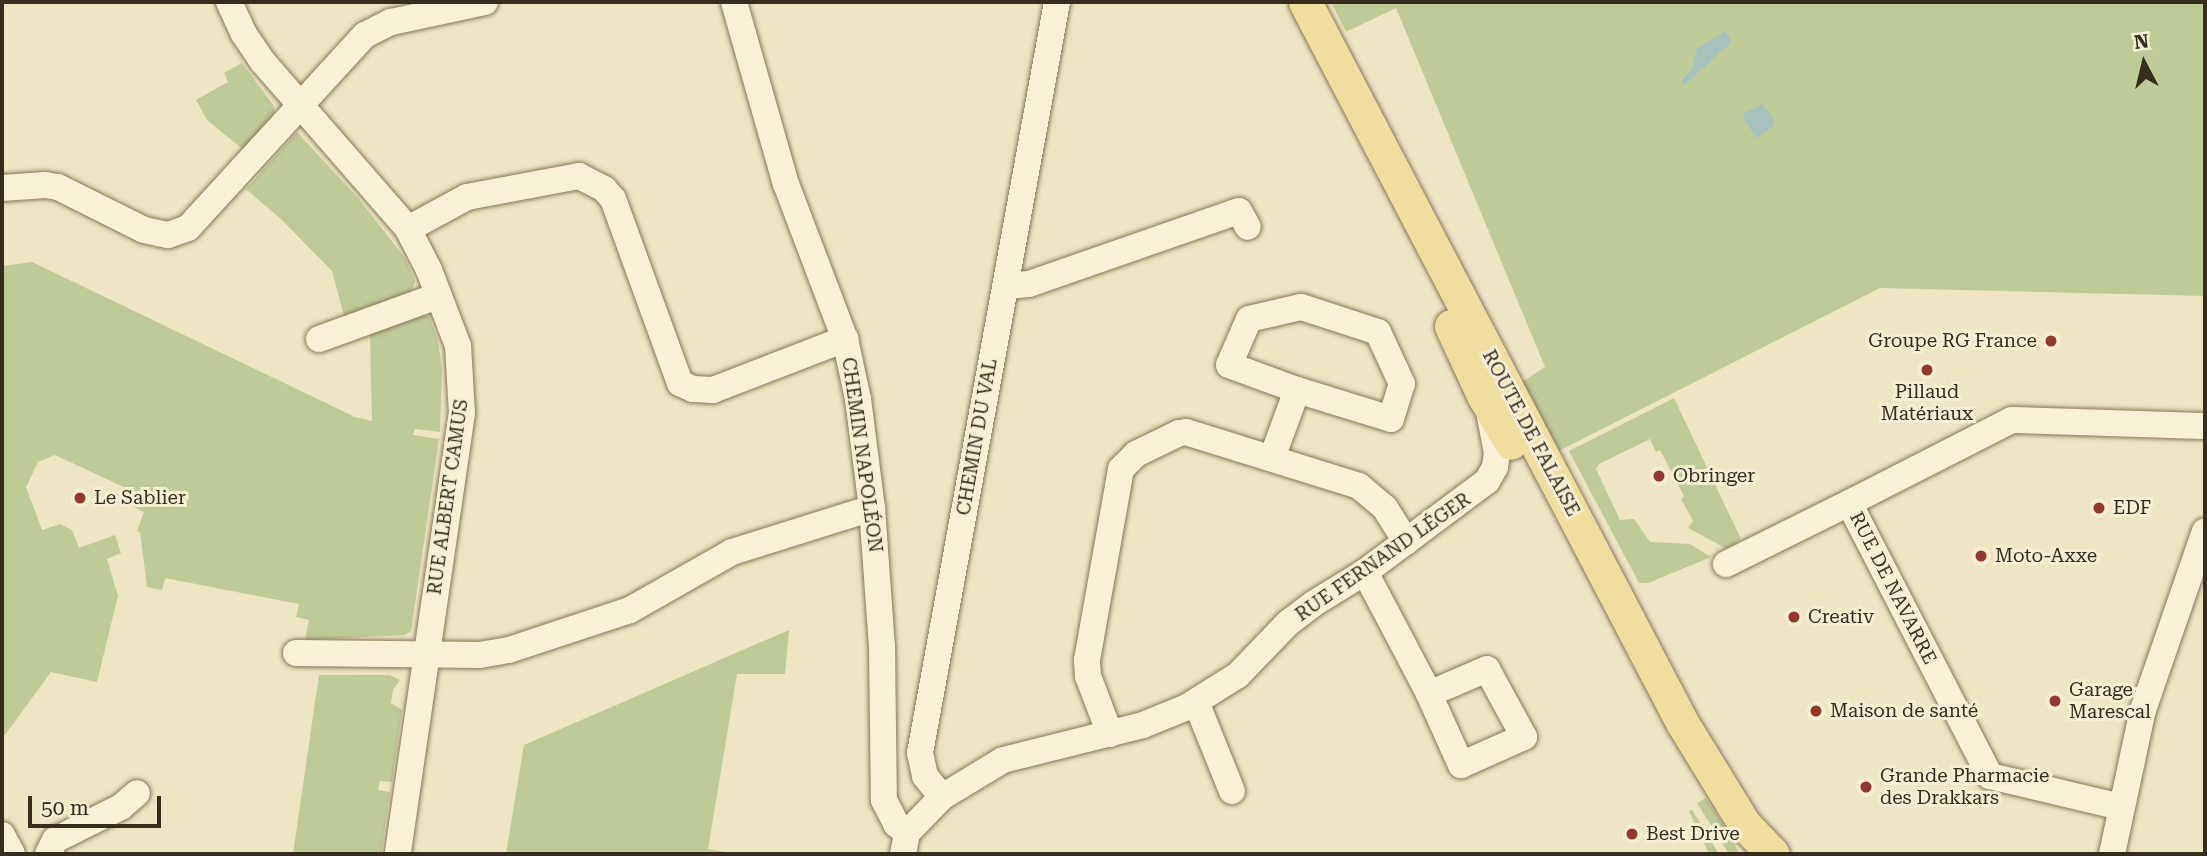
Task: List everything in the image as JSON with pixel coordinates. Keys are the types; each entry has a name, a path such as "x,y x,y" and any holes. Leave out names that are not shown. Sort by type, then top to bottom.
{"main road":[{"name":"ROUTE DE FALAISE","path":"1288,2 1411,242 1484,397 1500,421 1622,647 1746,854"},
{"name":"ROUTE DE FALAISE","path":"1305,2 1683,724 1745,825 1773,854"}],"street":[{"name":"RUE ALBERT CAMUS","path":"229,2 244,34 299,107 408,229 458,346 462,413 398,854"},
{"path":"2,188 46,185 58,187 144,229 168,235 188,228 348,51 373,29 391,22 485,2"},
{"name":"CHEMIN NAPOLÉON","path":"734,2 786,184 845,339 858,399 872,508 882,646 882,785 884,800 905,844"},
{"name":"CHEMIN DU VAL","path":"942,797 925,776 920,753 1057,2"},
{"path":"408,229 467,197 579,176 604,189 613,199 680,383 694,390 713,390 845,339"},
{"path":"1006,286 1029,284 1239,211 1248,227"},
{"path":"319,339 438,296"},
{"path":"1301,307 1378,332 1402,384 1391,419 1297,390 1229,365 1249,319 1301,307"},
{"path":"1272,458 1297,390"},
{"name":"RUE FERNAND LÉGER","path":"942,797 1003,760 1143,725 1196,702 1238,675 1288,623 1365,572 1479,489 1492,474 1497,453 1496,435 1484,397"},
{"name":"RUE DE NAVARRE","path":"2121,807 1990,776 1849,503 2012,420 2205,426"},
{"path":"1110,734 1088,676 1087,660 1121,469 1136,454 1186,432 1359,486 1385,508 1406,542"},
{"path":"1726,564 1849,503"},
{"path":"296,653 480,654 509,650 630,610 732,552 872,508"},
{"path":"2112,854 2143,710 2205,531"},
{"path":"1365,572 1429,694"},
{"path":"1196,702 1232,791"},
{"path":"48,854 55,840 121,807 137,793"},
{"path":"905,844 942,797"},
{"path":"2,835 12,854"}],"green space":[{"path":"1331,2 2205,2 2205,296 1880,288 1539,461 1502,395 1545,367 1396,8 1346,32"},
{"path":"242,63 274,106 275,113 245,151 207,120 196,100 228,82 224,73"},
{"path":"297,132 359,199 405,258 415,281 413,288 406,293 344,316 332,271 282,220 246,189"},
{"path":"32,262 355,417 372,421 370,334 424,315 429,316 438,341 442,370 440,432 415,429 413,435 439,439 411,631 405,635 305,640 309,620 296,617 299,604 165,578 162,590 147,587 140,532 137,531 144,512 134,507 128,489 55,455 38,462 26,487 42,530 60,524 72,530 79,548 115,535 121,553 107,559 118,596 97,682 51,672 2,739 2,266"},
{"path":"1674,398 1741,539 1727,549 1688,528 1693,521 1681,499 1684,496 1660,450 1656,452 1650,439 1599,464 1596,469 1620,520 1634,519 1650,542 1690,544 1711,557 1648,583 1639,583 1569,451"},
{"path":"789,630 785,674 737,674 708,849 738,854 506,854 524,745"},
{"path":"319,675 390,675 400,680 393,690 391,703 402,710 392,782 380,781 378,790 390,792 381,854 293,854"},
{"path":"1706,798 1739,853 1729,854 1697,803"},
{"path":"1692,810 1719,854 1709,854 1689,811"}],"water":[{"path":"1725,31 1732,42 1684,85 1681,81 1692,69 1697,49"},
{"path":"1762,104 1774,119 1773,126 1757,138 1744,120 1744,113"}],"place":[{"name":"Groupe RG France","path":"2051,341"},
{"name":"Pillaud Matériaux","path":"1927,370"},
{"name":"Obringer","path":"1659,476"},
{"name":"Le Sablier","path":"80,498"},
{"name":"EDF","path":"2099,508"},
{"name":"Moto-Axxe","path":"1981,556"},
{"name":"Creativ","path":"1794,617"},
{"name":"Garage Marescal","path":"2055,701"},
{"name":"Maison de santé","path":"1816,711"},
{"name":"Grande Pharmacie des Drakkars","path":"1866,787"},
{"name":"Best Drive","path":"1632,834"}]}
